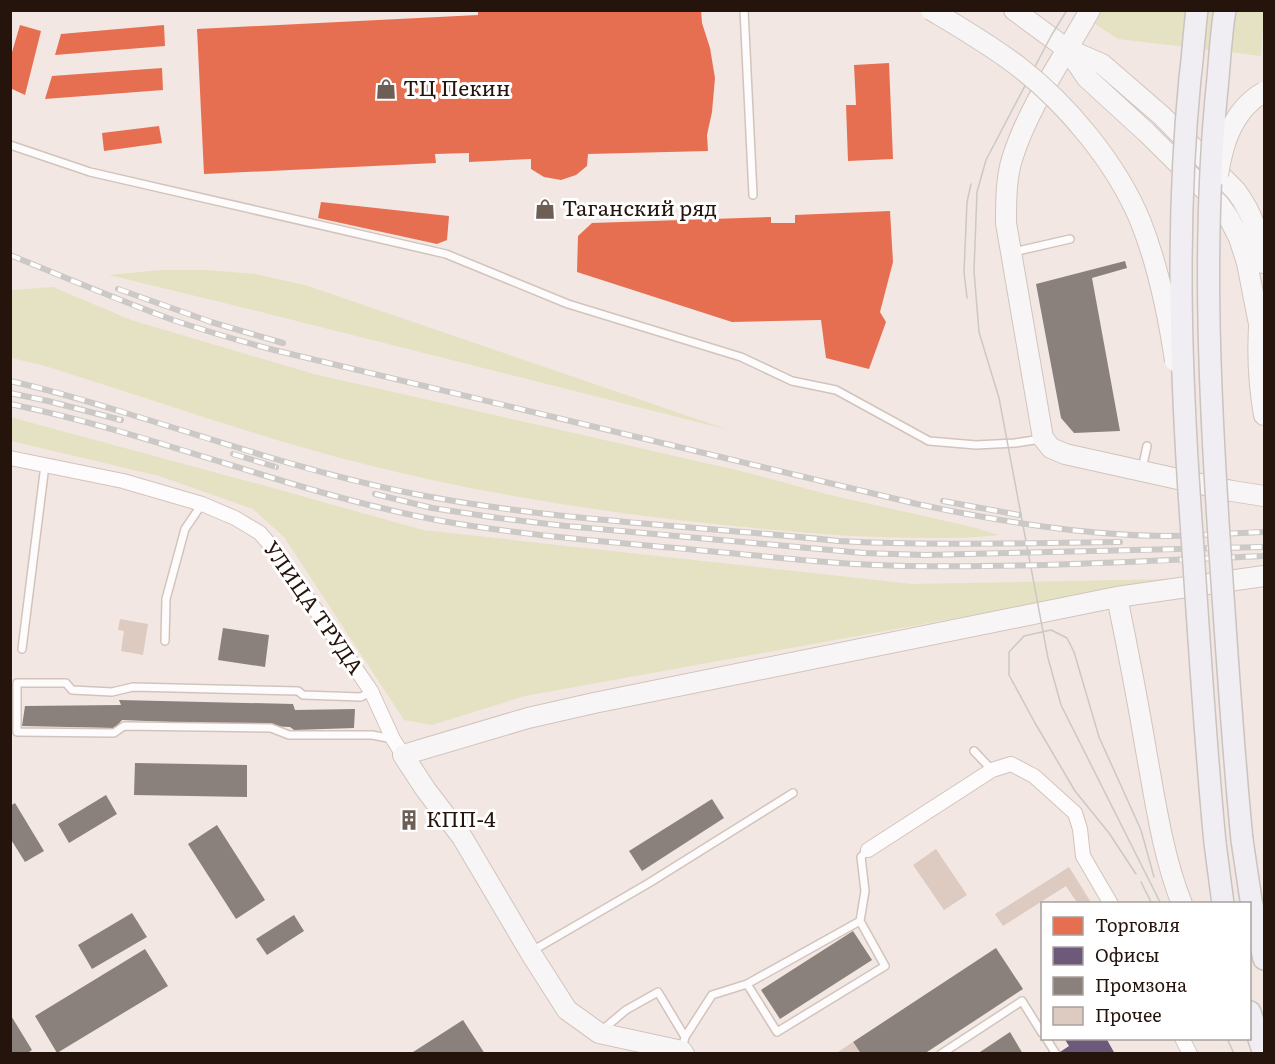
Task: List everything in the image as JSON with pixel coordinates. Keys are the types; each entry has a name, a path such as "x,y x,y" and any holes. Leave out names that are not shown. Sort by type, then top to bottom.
{"main road":[{"path":"931,10 1020,68 1064,108 1098,148 1123,185 1139,219 1153,258 1169,318 1184,424"},
{"path":"1014,10 1067,49 1102,64 1162,116 1236,191 1245,203 1257,229 1263,263"},
{"path":"1090,10 1036,102 1012,159 1008,177 1006,223 1043,438 1051,448 1065,454 1264,496"},
{"path":"1197,10 1187,109 1180,294 1184,424 1207,759 1223,902"},
{"path":"1225,10 1214,111 1209,198 1207,293 1211,423 1233,744 1242,840 1251,900 1264,959"},
{"path":"1067,49 1087,78 1219,204 1229,218 1239,238 1262,328"},
{"path":"1208,240 1219,165 1225,141 1234,120 1246,105 1264,92"},
{"path":"1264,218 1259,366 1264,415"},
{"path":"684,1047 599,1033 567,1010 462,837 426,790 398,747 561,710 960,628 1117,597 1264,576"},
{"path":"1117,597 1134,660 1157,812 1174,885 1182,902"},
{"path":"1251,1015 1264,1053"},
{"path":"1251,1039 1259,1053"}],"street":[{"name":"УЛИЦА ТРУДА","path":"10,458 123,481 202,504 235,518 260,533 276,552 371,691 398,747"},
{"path":"868,850 992,770 1011,764 1034,776 1075,813 1080,829 1083,856 1110,902"}],"lane":[{"path":"744,10 753,195"},
{"path":"10,145 90,172 446,254 568,304 741,357 792,381 836,390 929,441 976,445 1015,443 1043,438"},
{"path":"1011,252 1070,239"},
{"path":"1142,471 1147,446"},
{"path":"22,650 45,465"},
{"path":"165,641 166,599 185,529 202,504"},
{"path":"371,691 361,697 303,695 298,691 133,687 112,692 72,690 66,683 17,683 17,732 114,733 124,726 271,728 289,735 372,735 398,747"},
{"path":"974,751 992,770"},
{"path":"530,952 649,883 793,793"},
{"path":"747,984 777,1032 885,966 860,921 866,891 861,857 868,850"},
{"path":"684,1047 712,995 747,984 860,921"},
{"path":"599,1033 626,1010 658,992 684,1047"},
{"path":"941,1053 1022,1001 1041,1031"},
{"path":"1047,1040 1056,1053"}],"shaded area":[{"path":"1102,11 1264,11 1261,56 1118,39 1095,24"},
{"path":"161,270 207,270 255,274 305,285 729,430 109,275"},
{"path":"53,287 131,320 314,374 745,472 826,494 999,535 954,538 885,537 804,533 712,524 556,503 454,485 352,461 235,427 42,365 11,358 11,290"},
{"path":"10,417 423,530 912,584 1173,579 525,696 432,725 404,720 284,537 253,509 159,476 11,441"}],"building: Торговля":[{"path":"478,10 701,10 715,78 707,135 708,151 588,154 587,166 576,175 561,180 544,177 531,169 531,159 469,162 469,153 435,154 436,163 204,174 197,29 478,15"},
{"path":"20,25 41,31 25,95 10,88 10,59"},
{"path":"164,25 165,46 55,55 61,34"},
{"path":"889,63 893,159 848,161 846,105 856,105 854,65"},
{"path":"162,68 163,90 45,99 52,76"},
{"path":"159,126 162,143 104,151 102,133"},
{"path":"321,202 449,216 447,240 437,244 318,218"},
{"path":"890,211 893,262 880,312 886,322 869,369 826,358 821,320 732,322 577,272 578,236 592,223 771,217 771,223 795,223 795,215"}],"building: Офисы":[{"path":"1065,1040 1107,1040 1115,1054 1057,1054 1069,1046"}],"building: Промзона":[{"path":"1125,261 1127,268 1092,278 1120,431 1074,433 1061,418 1036,284"},
{"path":"223,628 269,635 265,667 218,660"},
{"path":"119,700 293,704 295,710 355,709 354,728 294,730 290,727 122,720 115,728 22,726 25,706 121,705"},
{"path":"135,763 247,765 247,797 134,795"},
{"path":"106,795 117,814 69,843 58,824"},
{"path":"712,799 724,818 642,871 629,851"},
{"path":"15,803 44,851 25,862 10,838 10,806"},
{"path":"217,825 265,900 236,919 188,844"},
{"path":"132,913 147,937 92,969 78,945"},
{"path":"294,915 304,931 267,955 256,939"},
{"path":"853,931 872,960 780,1019 761,990"},
{"path":"996,948 1023,989 924,1054 861,1054 853,1042"},
{"path":"145,949 168,986 57,1053 35,1016"},
{"path":"10,1014 32,1050 26,1054 10,1054"},
{"path":"463,1020 485,1054 410,1054"},
{"path":"1010,1032 1023,1054 977,1054"}],"building: Прочее":[{"path":"120,619 148,624 143,655 121,651 124,631 118,630"},
{"name":"КПП-4","path":"409,811 418,824 409,830 400,817"},
{"path":"936,849 967,895 944,910 913,865"},
{"path":"1069,867 1091,902 1077,902 1066,886 1003,926 995,914"},
{"path":"853,1042 861,1054 835,1054"}],"tram line":[{"path":"1067,10 986,160 977,192 974,271 979,332 999,398 1048,658 1061,705 1160,902"},
{"path":"967,298 964,272 967,202 971,184"},
{"path":"1136,874 1109,833 1075,791 1009,675 1009,652 1024,636 1051,630 1067,638 1074,652 1099,737 1141,830 1154,877"},
{"path":"1141,882 1151,902"},
{"path":"1228,1040 1234,1054"}],"railway":[{"path":"10,255 173,320 261,347 917,504 1009,521 1101,533 1188,536 1264,532"},
{"path":"118,289 211,322 283,343"},
{"path":"10,381 85,401 331,475 400,491 509,509 563,516 873,543 1120,542"},
{"path":"10,393 121,420"},
{"path":"10,404 119,431 333,496 442,521 537,535 801,560 880,565 1041,565 1264,556"},
{"path":"233,454 276,467"},
{"path":"375,494 432,508 498,518 863,553 925,555 1264,547"},
{"path":"943,501 1019,515"}],"place":[{"name":"ТЦ Пекин","path":"386,89"},
{"name":"Таганский ряд","path":"545,209"},
{"name":"КПП-4","path":"409,820"}]}
